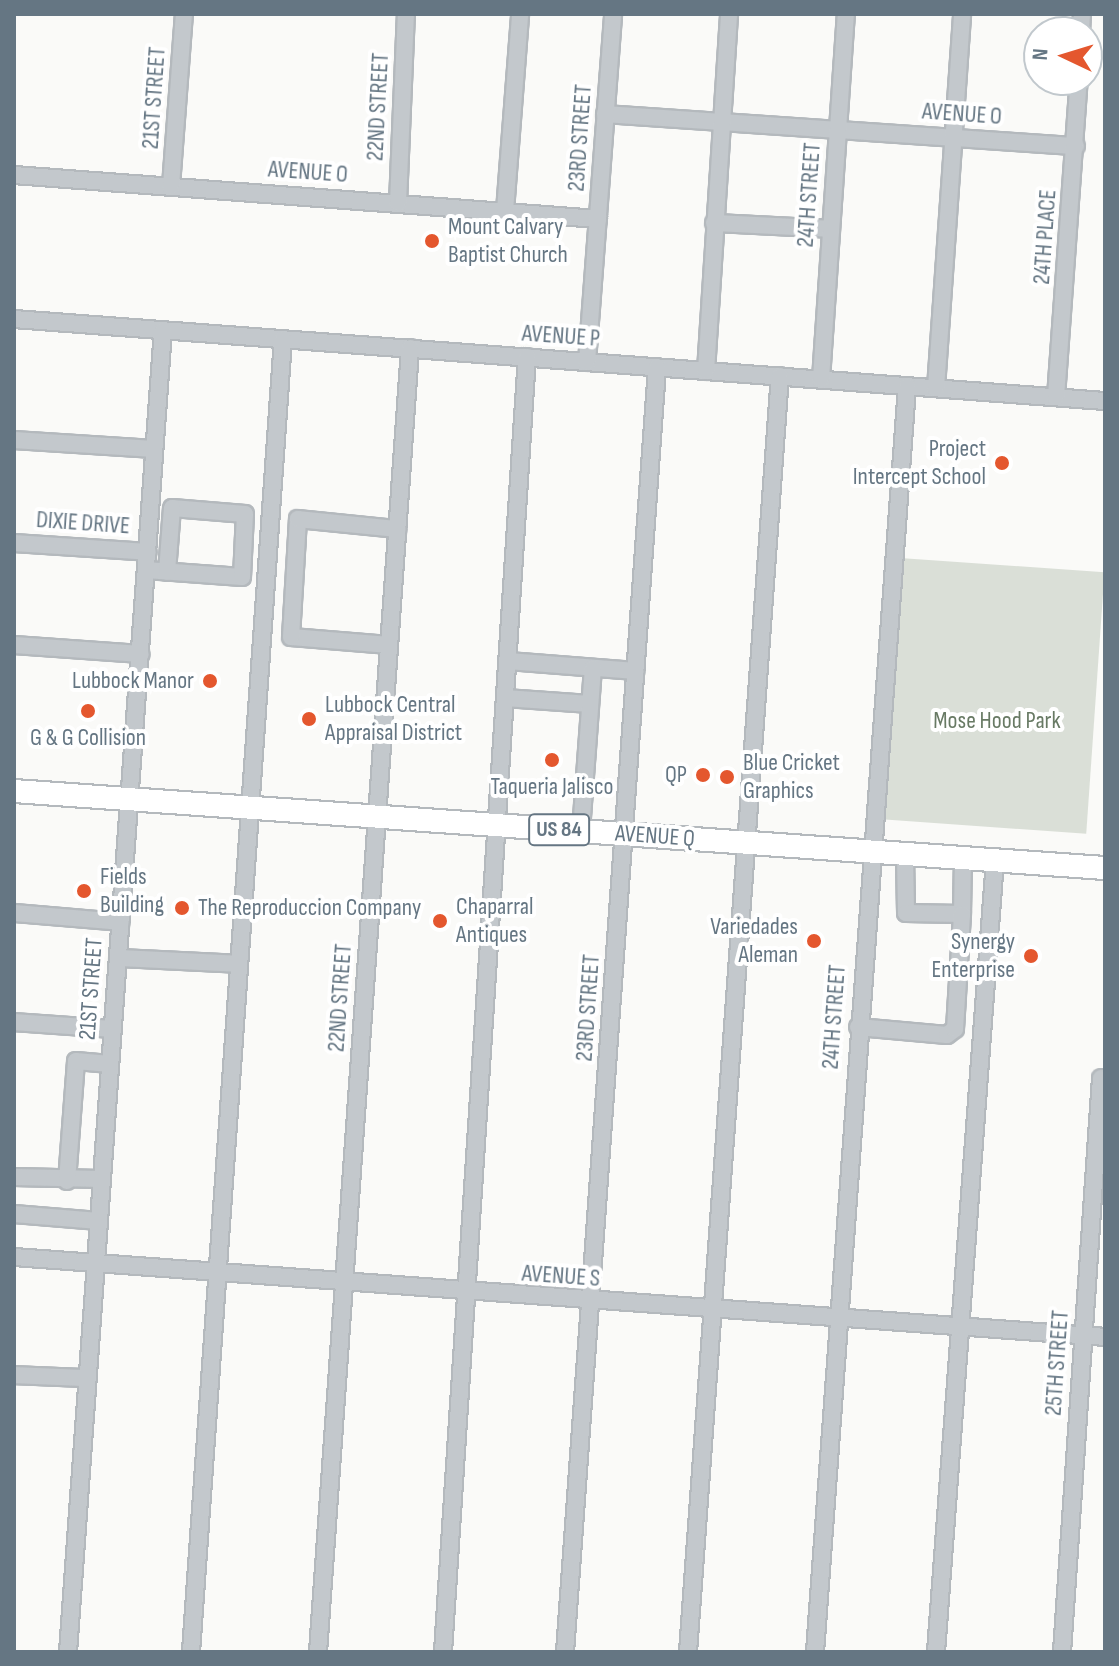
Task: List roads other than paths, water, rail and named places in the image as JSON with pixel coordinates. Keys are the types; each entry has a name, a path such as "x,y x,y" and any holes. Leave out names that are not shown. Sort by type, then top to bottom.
{"highway":[{"name":"AVENUE Q","path":"14,791 1105,868"}],"street":[{"name":"21ST STREET","path":"171,186 184,14"},
{"name":"22ND STREET","path":"398,203 406,14"},
{"path":"505,211 520,14"},
{"name":"23RD STREET","path":"587,362 613,14"},
{"path":"706,371 729,14"},
{"name":"24TH STREET","path":"821,379 846,14"},
{"path":"936,388 962,14"},
{"name":"24TH PLACE","path":"1056,397 1078,96"},
{"name":"AVENUE O","path":"605,114 1076,146"},
{"name":"AVENUE O","path":"14,175 598,219"},
{"path":"714,223 831,229"},
{"name":"AVENUE P","path":"14,319 1105,401"},
{"name":"21ST STREET","path":"68,1652 163,330"},
{"path":"191,1652 283,339"},
{"name":"22ND STREET","path":"318,1652 410,348"},
{"path":"443,1652 527,357"},
{"name":"23RD STREET","path":"565,1652 657,367"},
{"path":"688,1652 780,376"},
{"name":"24TH STREET","path":"815,1652 870,852 907,386"},
{"path":"14,440 154,449"},
{"path":"146,570 167,572 242,577 245,514 172,508 167,572"},
{"path":"389,645 291,637 298,519 397,529"},
{"name":"DIXIE DRIVE","path":"14,543 148,552"},
{"path":"14,645 141,654"},
{"path":"508,661 636,671"},
{"path":"581,831 593,668"},
{"path":"505,698 590,704"},
{"path":"905,854 901,909 962,914"},
{"path":"858,1027 947,1035 955,1029 963,858"},
{"path":"936,1652 995,860"},
{"path":"14,913 121,922"},
{"path":"118,958 239,964"},
{"path":"14,1022 112,1029"},
{"path":"67,1181 76,1061 110,1064"},
{"name":"25TH STREET","path":"1062,1652 1101,1078"},
{"path":"14,1177 67,1181 101,1179"},
{"path":"14,1214 99,1221"},
{"name":"AVENUE S","path":"14,1257 466,1293 1105,1337"},
{"path":"14,1375 87,1378"}],"place":[{"name":"Mount Calvary Baptist Church","path":"432,241"},
{"name":"Project Intercept School","path":"1002,463"},
{"name":"Lubbock Manor","path":"210,681"},
{"name":"G & G Collision","path":"88,711"},
{"name":"Lubbock Central Appraisal District","path":"309,719"},
{"name":"Taqueria Jalisco","path":"552,760"},
{"name":"QP","path":"703,775"},
{"name":"Blue Cricket Graphics","path":"727,777"},
{"name":"Fields Building","path":"84,891"},
{"name":"The Reproduccion Company","path":"182,908"},
{"name":"Chaparral Antiques","path":"440,921"},
{"name":"Variedades Aleman","path":"814,941"},
{"name":"Synergy Enterprise","path":"1031,956"}],"park label":[{"name":"Mose Hood Park","path":"997,721"}]}
